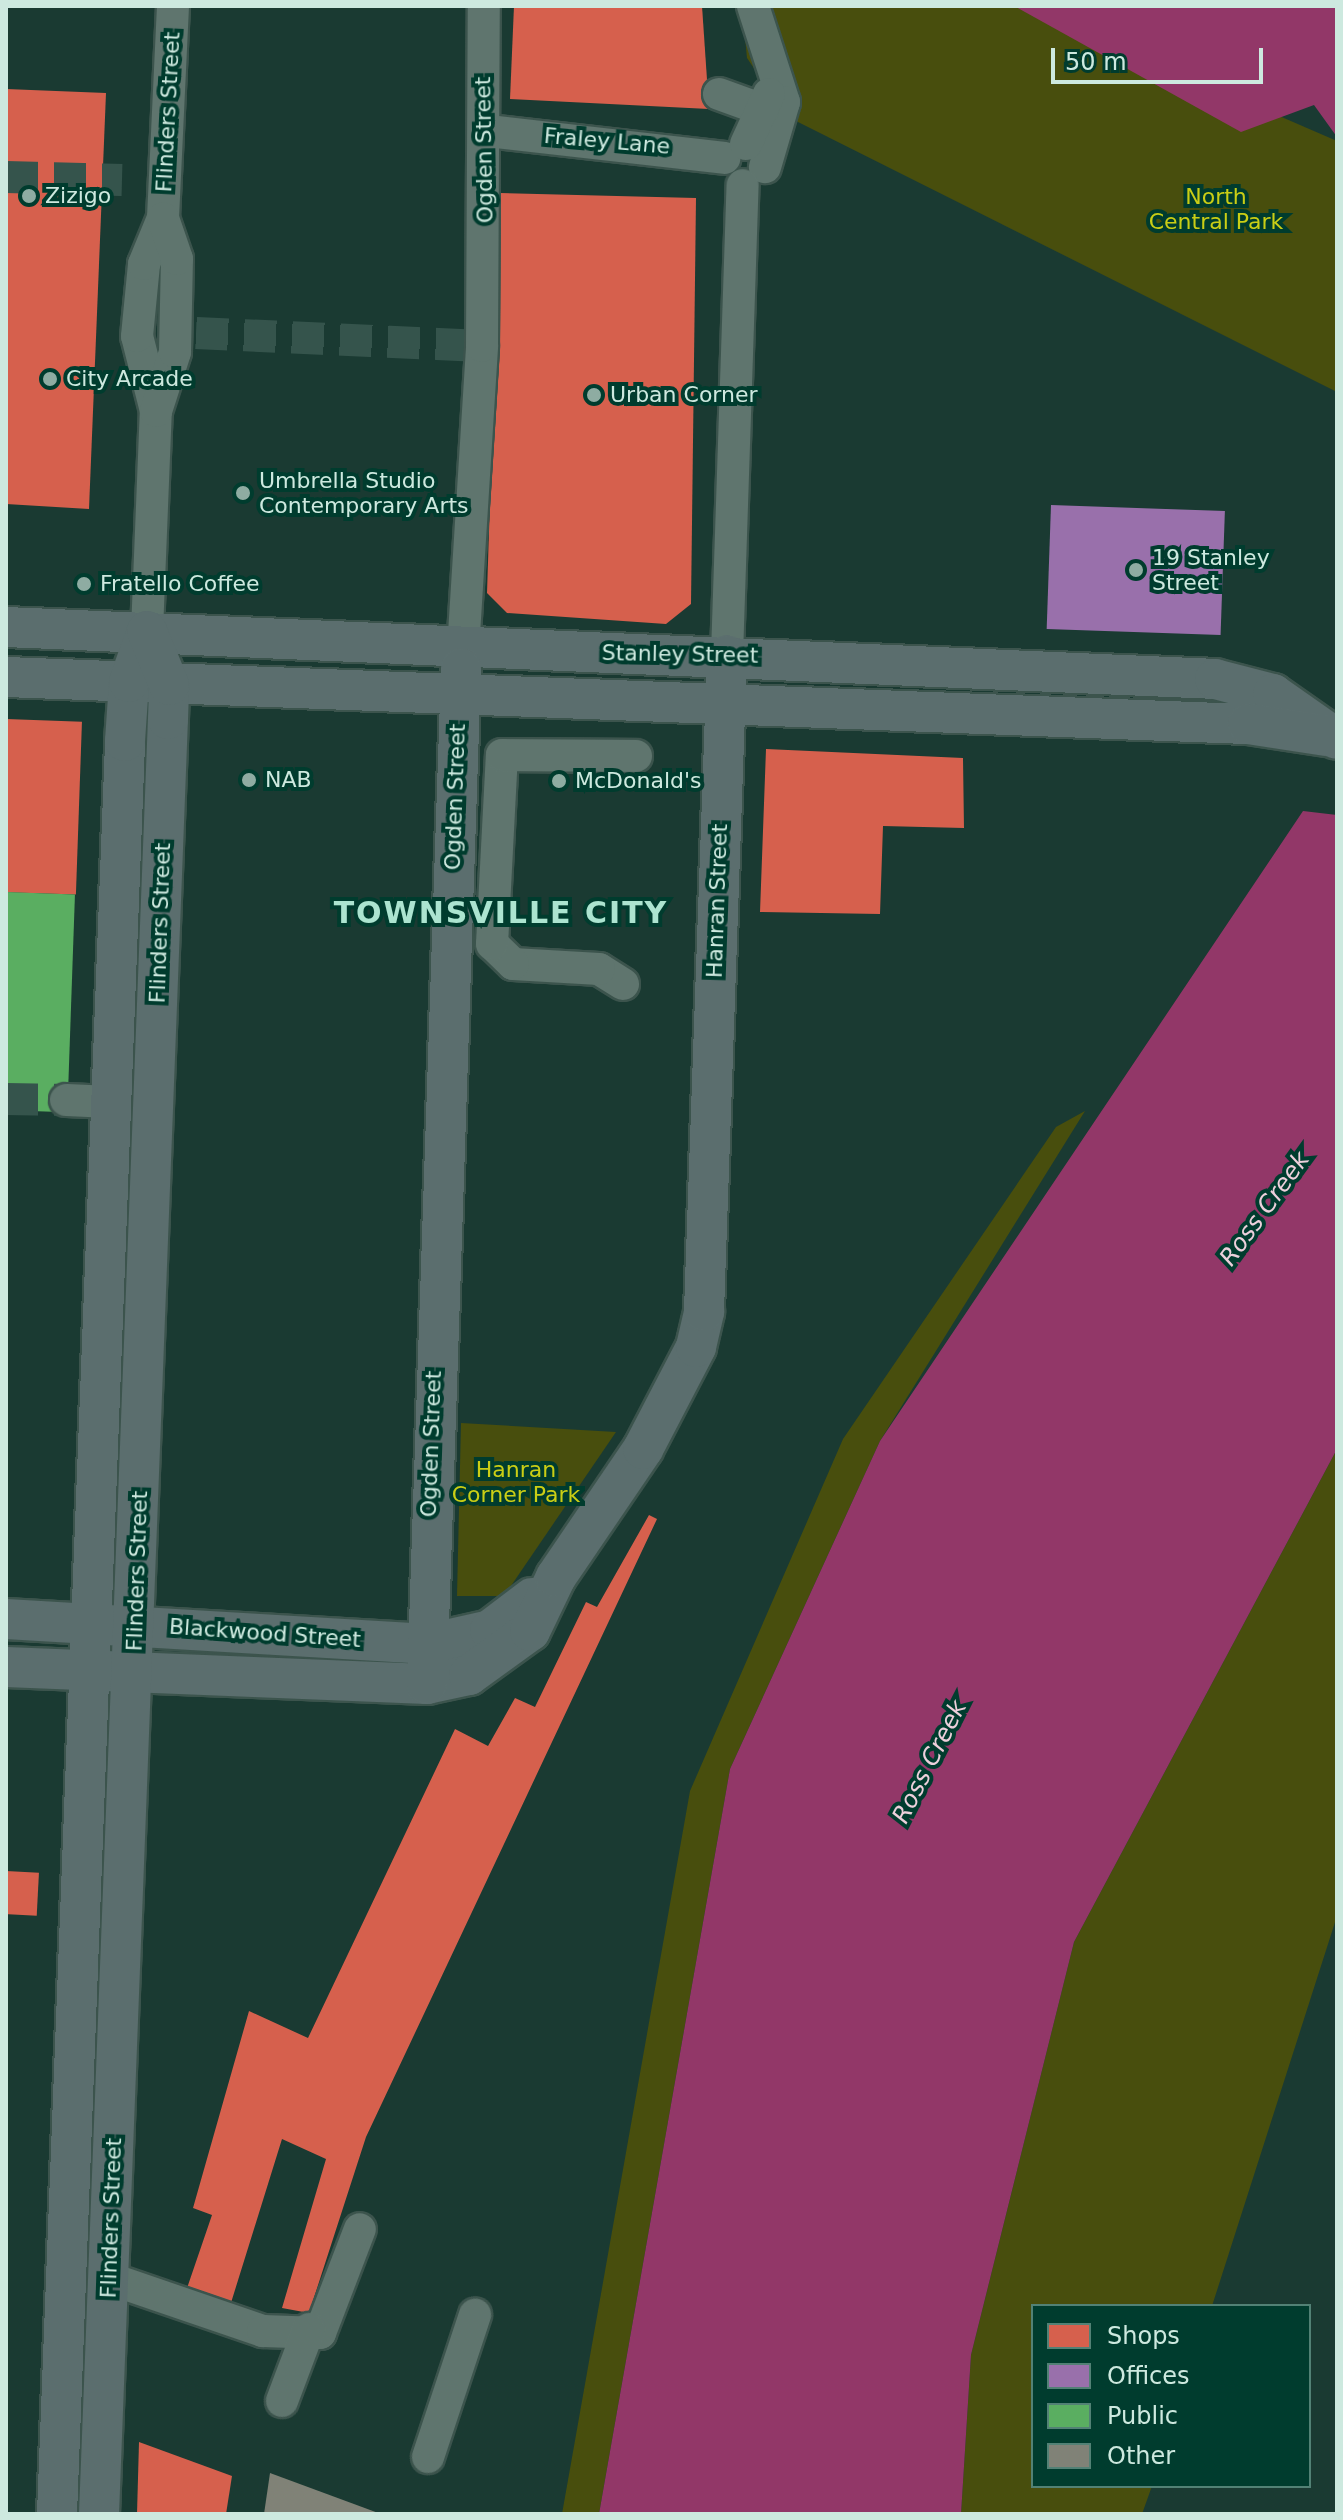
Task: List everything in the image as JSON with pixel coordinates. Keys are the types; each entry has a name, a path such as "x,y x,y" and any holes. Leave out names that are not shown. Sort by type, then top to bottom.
{"main road":[{"name":"Stanley Street","path":"6,627 147,631 463,650 727,655 1215,679 1286,700 1337,740"},
{"name":"Flinders Street","path":"57,2514 129,682 147,631"},
{"name":"Flinders Street","path":"99,2514 134,1674 169,685 147,631"},
{"name":"Ogden Street","path":"427,1684 463,650"},
{"name":"Hanran Street","path":"427,1684 469,1675 519,1642 556,1577 643,1449 696,1347 704,1311 727,655"},
{"name":"Stanley Street","path":"6,677 459,697 1210,723 1300,728 1337,740"},
{"path":"1210,723 1232,699 1215,679"},
{"name":"Hanran Street","path":"428,1644 464,1639 508,1621 556,1577"},
{"name":"Blackwood Street","path":"6,1619 428,1644"},
{"name":"Blackwood Street","path":"6,1667 427,1684"}],"street":[{"name":"Flinders Street","path":"147,631 156,411 137,336 144,264 163,218 173,6"},
{"name":"Ogden Street","path":"463,650 488,131 484,6"},
{"name":"Hanran Street","path":"744,164 784,102 776,68 753,6"},
{"name":"Hanran Street","path":"727,655 744,164 776,68"},
{"path":"719,94 763,110"},
{"name":"Fraley Lane","path":"488,131 744,164"},
{"path":"492,944 502,755 636,756"},
{"path":"66,1100 111,1102"},
{"path":"282,2401 360,2229"},
{"path":"108,2278 263,2331 315,2331"},
{"path":"428,2457 475,2315"}],"green space":[{"name":"North Central Park","path":"742,6 1026,6 1337,141 1337,392 786,116 747,58"},
{"path":"1085,1111 880,1441 730,1769 599,2514 562,2514 690,1791 843,1439 1056,1127"},
{"name":"Hanran Corner Park","path":"461,1423 616,1432 504,1596 457,1596"},
{"path":"1337,1449 1337,1916 1213,2304 1031,2304 1031,2488 1151,2488 1142,2514 961,2514 971,2355 1074,1942"}],"water":[{"path":"1014,6 1337,6 1337,137 1314,105 1241,132"},
{"name":"Ross Creek","path":"1303,811 1337,815 1337,1449 1074,1942 971,2355 961,2514 599,2514 730,1769 880,1441"}],"building: Shops":[{"path":"514,6 702,6 709,109 510,99"},
{"path":"6,89 106,93 89,509 6,504"},
{"name":"Urban Corner","path":"500,193 696,198 691,604 666,624 507,613 487,593"},
{"path":"6,719 82,722 76,895 6,892"},
{"path":"766,749 963,758 964,828 883,826 880,914 760,912"},
{"path":"649,1515 657,1519 366,2137 309,2313 282,2308 326,2159 282,2139 230,2306 185,2294 212,2215 193,2208 249,2011 308,2038 455,1729 488,1746 515,1698 535,1707 586,1602 597,1607"},
{"path":"6,1871 39,1873 37,1916 6,1914"},
{"path":"139,2442 232,2476 226,2514 137,2514"}],"building: Offices":[{"name":"19 Stanley Street","path":"1051,505 1225,511 1221,635 1047,629"}],"building: Public":[{"path":"6,892 75,894 67,1112 6,1110"}],"building: Other":[{"path":"270,2473 381,2514 264,2514"}],"tunnel":[{"path":"6,177 122,180"},
{"path":"196,333 482,346"},
{"path":"6,1099 66,1100"}],"place":[{"name":"Zizigo","path":"29,196"},
{"name":"City Arcade","path":"50,379"},
{"name":"Urban Corner","path":"594,395"},
{"name":"Umbrella Studio Contemporary Arts","path":"243,493"},
{"name":"19 Stanley Street","path":"1136,570"},
{"name":"Fratello Coffee","path":"84,584"},
{"name":"NAB","path":"249,780"},
{"name":"McDonald's","path":"559,781"}],"district":[{"name":"TOWNSVILLE CITY","path":"501,913"}]}
